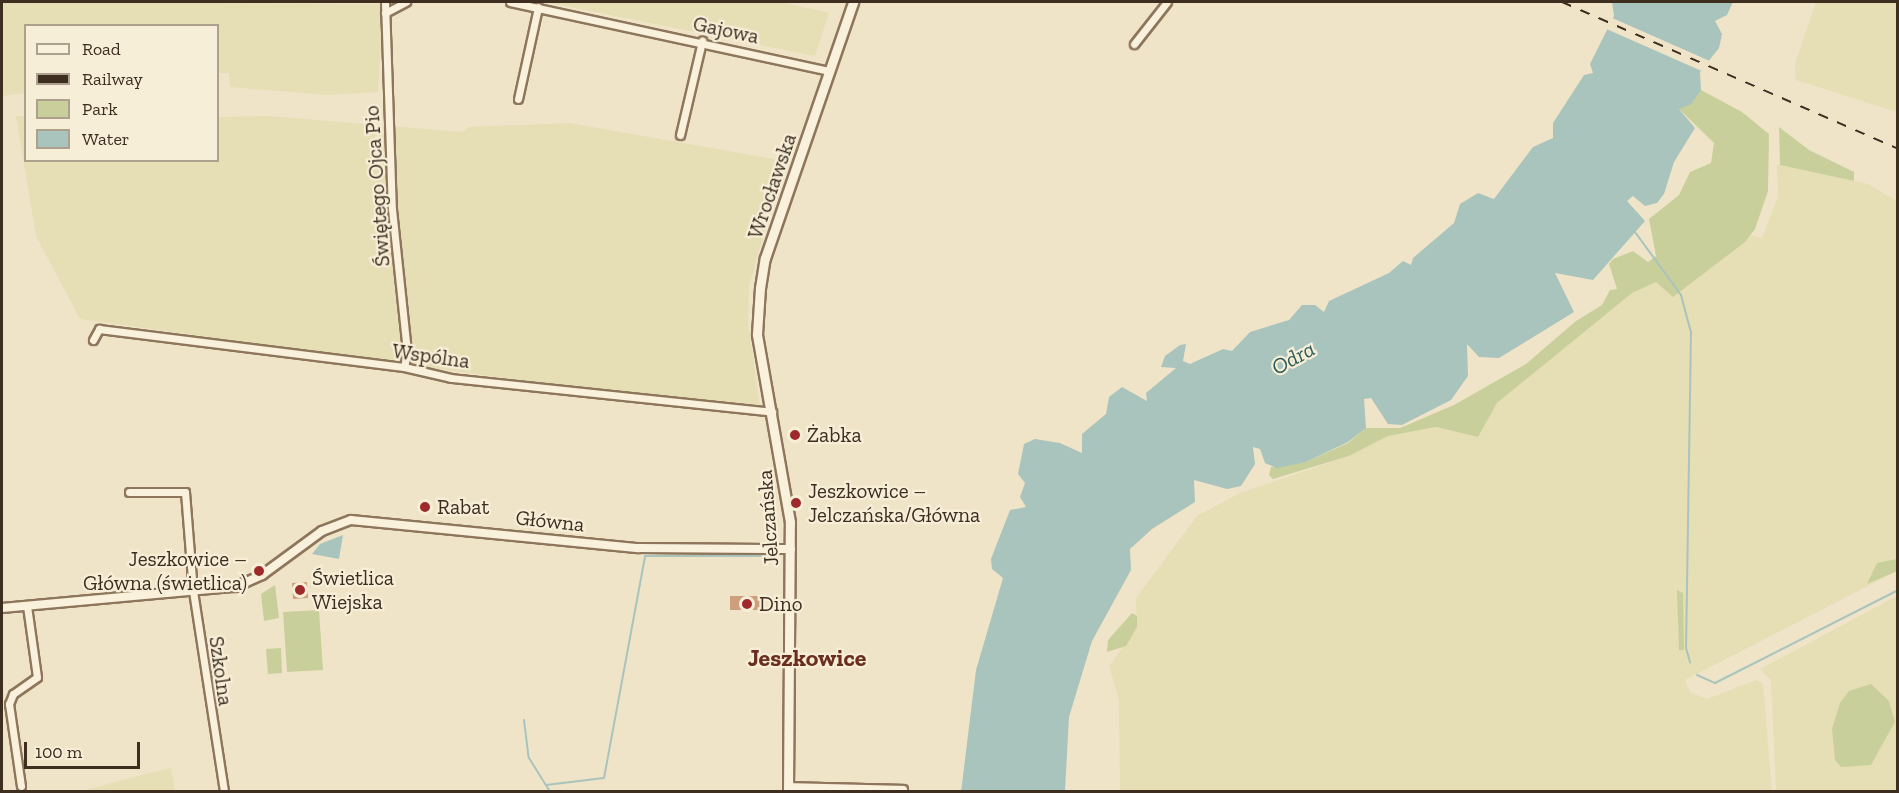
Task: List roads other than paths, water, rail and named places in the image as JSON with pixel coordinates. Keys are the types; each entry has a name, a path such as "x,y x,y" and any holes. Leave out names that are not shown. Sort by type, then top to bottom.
{"main road":[{"name":"Wrocławska","path":"767,387 757,333 765,258 853,2"},
{"name":"Jelczańska","path":"767,387 786,481 791,549 788,789"}],"street":[{"name":"Świętego Ojca Pio","path":"385,2 392,209 407,352 404,367"},
{"path":"385,13 406,2"},
{"name":"Gajowa","path":"510,2 702,41 830,71"},
{"path":"1134,44 1167,2"},
{"path":"519,99 538,8"},
{"path":"680,135 702,41"},
{"name":"Wspólna","path":"93,340 99,329 404,367 451,378 772,412"},
{"name":"Szkolna","path":"129,492 184,492 193,591 224,792"},
{"name":"Główna","path":"2,608 193,591 247,583 322,531 351,520 639,548 791,549"},
{"path":"21,786 9,704 12,696 37,677 27,606"},
{"path":"788,789 903,789"}],"water":[{"name":"Odra","path":"1612,2 1733,2 1727,15 1715,21 1722,34 1719,48 1700,72 1701,90 1691,104 1679,109 1695,128 1674,162 1664,194 1657,203 1645,206 1633,196 1627,201 1645,221 1593,280 1555,273 1574,312 1499,358 1479,357 1467,344 1468,376 1451,400 1402,425 1388,424 1371,398 1364,399 1366,428 1348,442 1306,462 1277,468 1265,463 1260,449 1253,447 1255,464 1241,486 1227,489 1194,480 1195,502 1152,529 1130,549 1131,570 1092,641 1069,717 1065,791 961,792 976,670 1003,578 992,569 991,559 1010,510 1026,507 1020,497 1025,483 1018,474 1024,444 1035,439 1060,443 1082,453 1082,434 1106,414 1109,397 1122,387 1147,401 1146,393 1176,368 1161,367 1165,356 1180,345 1186,344 1183,361 1190,364 1223,349 1232,351 1250,332 1289,320 1302,305 1315,305 1324,312 1329,301 1389,273 1403,261 1411,265 1413,258 1454,223 1460,204 1478,193 1494,199 1533,147 1553,138 1553,123 1584,75 1593,73 1590,64 1614,16"},
{"path":"343,535 339,559 312,554 320,544"}],"waterway":[{"path":"1635,232 1681,295 1691,332 1686,648 1690,662"},
{"path":"546,785 604,778 645,556 770,556 779,562"},
{"path":"1697,675 1715,683 1898,590"},
{"path":"524,720 529,758 550,792"}],"railway":[{"path":"1562,2 1898,149"}],"place":[{"name":"Żabka","path":"795,435"},
{"name":"Jeszkowice – Jelczańska/Główna","path":"796,503"},
{"name":"Rabat","path":"425,507"},
{"name":"Jeszkowice – Główna (świetlica)","path":"259,571"},
{"name":"Świetlica Wiejska","path":"300,590"},
{"name":"Dino","path":"747,604"}],"district":[{"name":"Jeszkowice","path":"807,658"}]}
